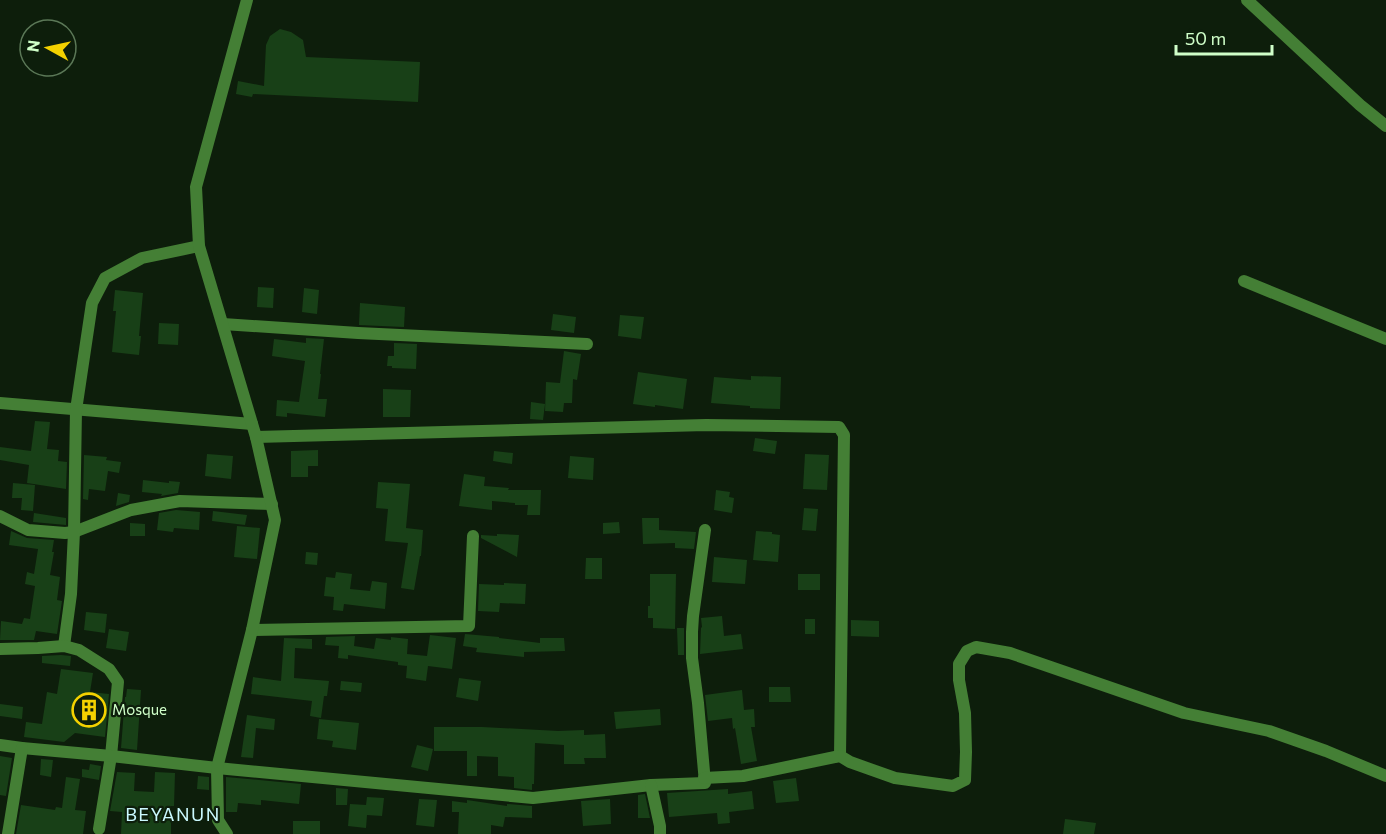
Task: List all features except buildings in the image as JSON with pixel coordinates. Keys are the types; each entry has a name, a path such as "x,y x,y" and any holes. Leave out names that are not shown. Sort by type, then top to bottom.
{"street":[{"path":"224,832 218,820 217,768 252,630 275,520 256,437 199,246 195,187 247,0"},
{"path":"1247,0 1360,105 1386,126"},
{"path":"64,646 71,594 76,410 92,303 105,278 142,258 199,246"},
{"path":"1244,281 1386,339"},
{"path":"223,324 587,344"},
{"path":"0,403 252,423"},
{"path":"256,437 706,425 839,428 844,435 840,756"},
{"path":"0,516 28,530 65,533 74,532 131,510 180,501 272,504"},
{"path":"0,745 533,798 651,785 705,783 692,658 692,632 705,530"},
{"path":"252,630 469,626 473,536"},
{"path":"0,649 64,646 79,650 109,669 118,682 111,756 99,829"},
{"path":"704,778 743,776 840,756 850,762 895,778 953,786 965,780 965,713 959,680 959,664 967,651 976,647 1010,653 1184,713 1269,731 1386,776"},
{"path":"8,834 22,748"},
{"path":"651,785 660,834"}],"place":[{"name":"Mosque","path":"89,710"}],"district":[{"name":"BEYANUN","path":"173,815"}]}
